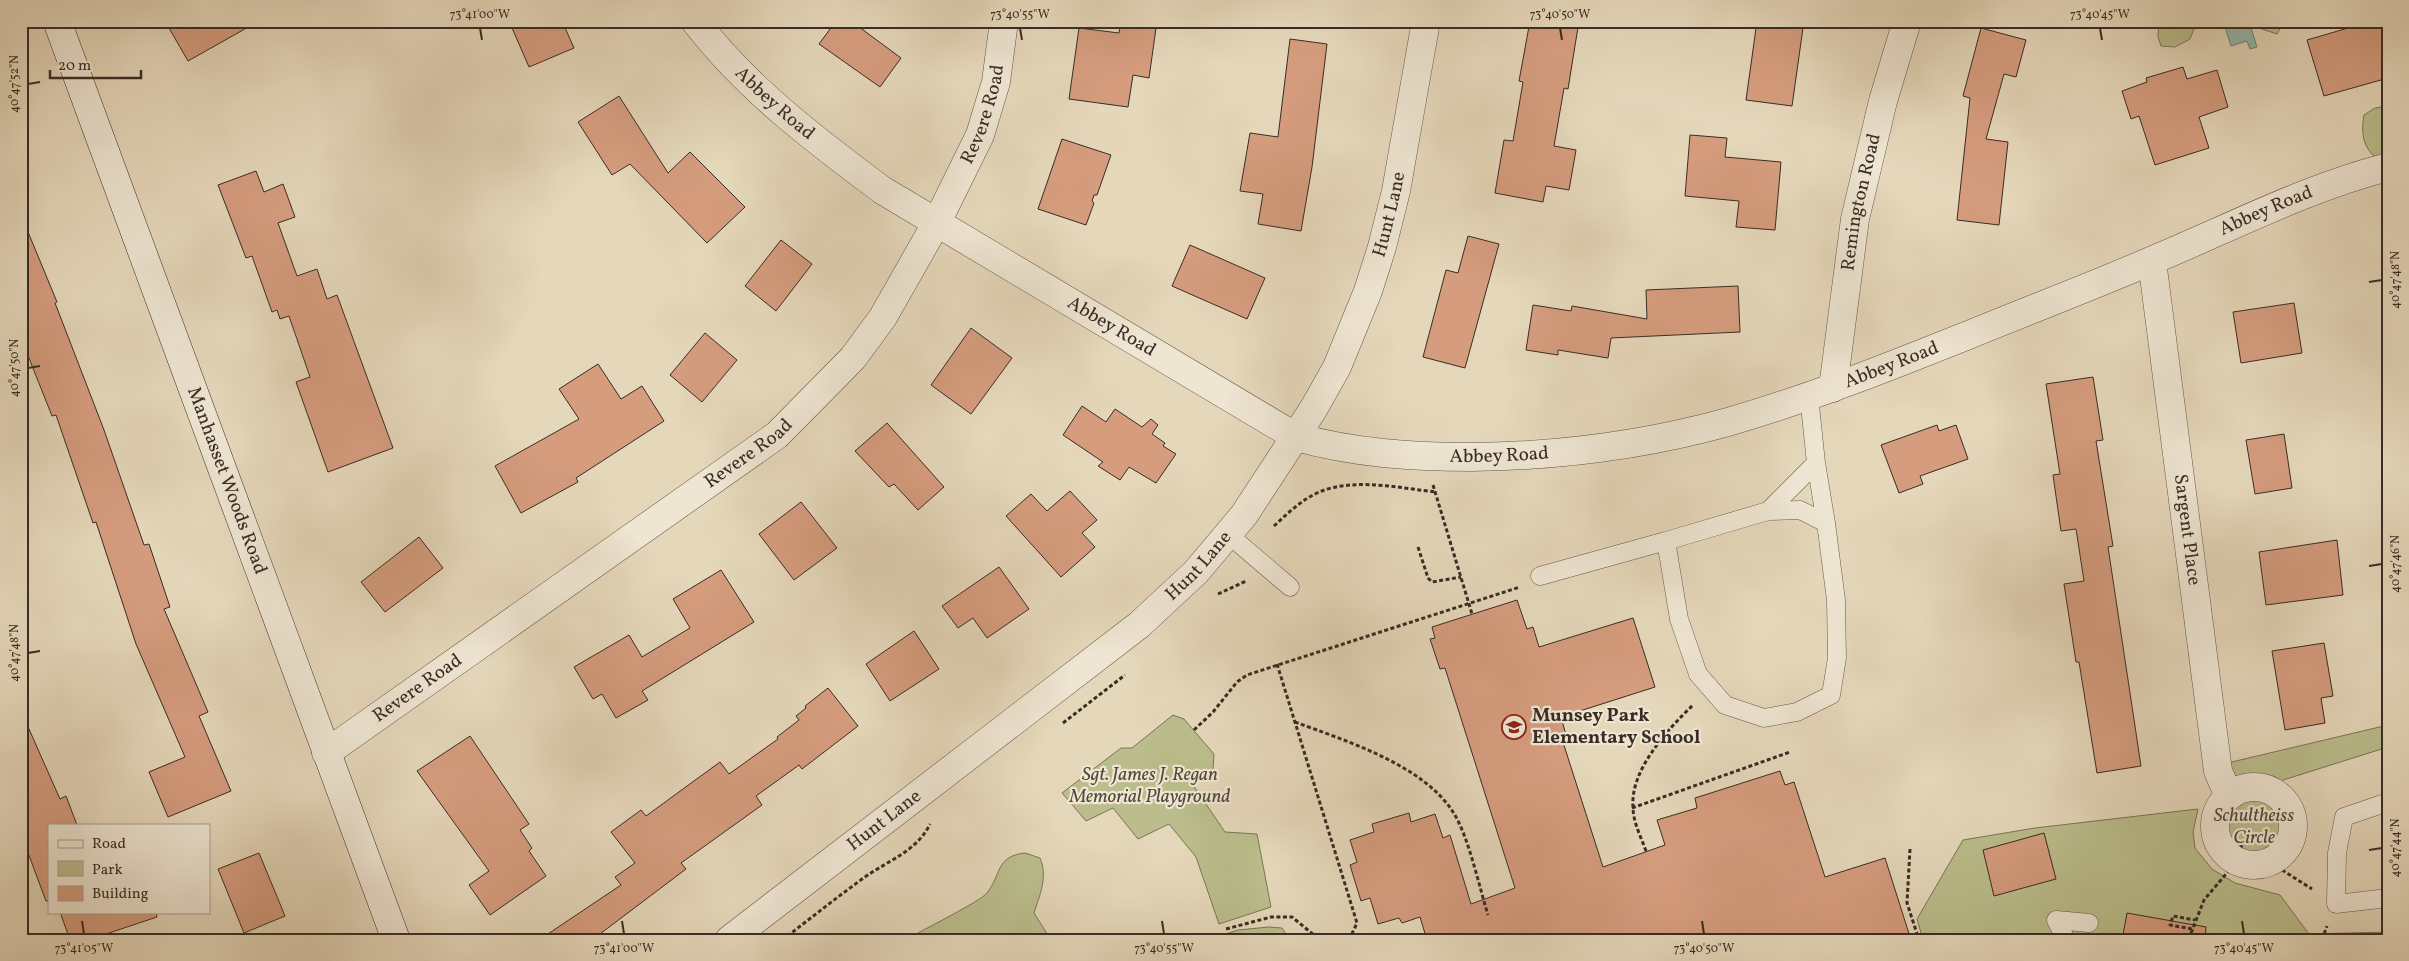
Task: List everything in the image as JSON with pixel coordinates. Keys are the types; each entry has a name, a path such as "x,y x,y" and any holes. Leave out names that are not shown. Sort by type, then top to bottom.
{"street":[{"name":"Manhasset Woods Road","path":"57,21 396,940"},
{"name":"Abbey Road","path":"695,21 762,95 819,143 882,190 1296,437 1335,448 1400,456 1535,455 1612,447 1726,422 1821,392 2152,261 2312,191 2357,175 2388,168"},
{"name":"Revere Road","path":"326,753 777,434 853,358 883,317 937,222 980,135 996,82 1004,21"},
{"name":"Hunt Lane","path":"730,940 1138,625 1175,594 1228,535 1260,494 1337,367 1371,282 1396,191 1426,21"},
{"name":"Remington Road","path":"1821,392 1855,219 1883,101 1907,21"},
{"name":"Sargent Place","path":"2152,261 2218,771 2224,785 2234,793"},
{"path":"2253,787 2272,791 2284,799 2291,811 2294,824 2293,835 2282,855 2271,862 2258,866 2238,854 2220,845 2215,826 2217,813 2224,801 2234,793 2253,787"}],"lane":[{"path":"1666,541 1679,619 1698,674 1725,705 1764,718 1797,712 1831,695 1837,658 1836,610 1826,523 1816,463 1821,392"},
{"path":"1768,511 1816,463"},
{"path":"1540,576 1768,511 1800,510 1826,523"},
{"path":"1228,535 1290,587"},
{"path":"2388,802 2344,817 2337,853 2336,904 2388,898"},
{"path":"2066,940 2056,920 2089,923"}],"path":[{"path":"1271,529 1298,504 1317,493 1336,487 1384,486 1436,492 1472,614"},
{"path":"1418,547 1428,578 1432,582 1461,577"},
{"path":"1194,730 1213,712 1236,682 1247,675 1525,586 1540,576"},
{"path":"1277,664 1357,923 1349,940"},
{"path":"1646,852 1632,808 1635,789 1648,759 1676,722 1693,705"},
{"path":"1295,722 1353,744 1394,763 1437,793 1457,818 1488,915"},
{"path":"1632,808 1790,752"},
{"path":"1910,849 1907,903 1919,940"},
{"path":"2191,934 2204,900 2238,854"},
{"path":"1226,929 1271,916 1292,917 1320,940"},
{"path":"2192,929 2170,925 2172,916 2195,920"}],"green space":[{"path":"2159,21 2197,21 2190,39 2175,47 2161,46 2158,37"},
{"path":"2254,21 2284,21 2277,34 2256,27"},
{"path":"2388,106 2388,165 2380,161 2369,151 2364,138 2363,124 2364,115 2375,108"},
{"name":"Sgt. James J. Regan Memorial Playground","path":"1173,715 1184,719 1214,754 1213,769 1193,785 1225,832 1257,834 1271,907 1219,924 1196,857 1169,824 1138,839 1113,808 1086,821 1062,793 1121,748 1132,748"},
{"name":"Schultheiss Circle","path":"2388,725 2388,747 2261,787 2284,800 2294,818 2294,834 2286,849 2274,859 2259,865 2243,865 2228,857 2217,840 2215,830 2216,816 2223,800 2219,765"},
{"path":"2198,809 2193,832 2195,848 2212,869 2235,883 2280,895 2309,934 2388,932 2388,940 1923,940 1917,919 1963,840 2035,828"},
{"path":"1025,853 1040,858 1043,879 1034,913 1051,940 905,940 982,897 987,893 1004,862 1016,855"},
{"path":"1269,927 1282,928 1290,940 1207,940 1238,930"}],"water":[{"path":"2223,21 2249,21 2257,47 2250,49 2247,41 2231,46"}],"building":[{"path":"165,21 259,21 188,61"},
{"path":"509,21 562,21 574,48 529,67"},
{"path":"836,21 851,21 901,58 880,87 819,44"},
{"path":"1121,21 1157,21 1149,78 1133,75 1128,107 1069,99 1079,28 1119,33"},
{"path":"1530,21 1579,21 1568,89 1564,88 1554,146 1576,150 1569,190 1546,186 1543,202 1495,193 1504,140 1513,141 1523,82 1519,81"},
{"path":"1757,21 1803,28 1792,106 1746,100"},
{"path":"2372,21 2388,21 2388,78 2324,96 2307,40"},
{"path":"1981,28 2026,40 2016,77 2004,74 1986,139 2008,142 1999,225 1957,220 1970,98 1963,96"},
{"path":"1290,39 1327,44 1312,167 1301,231 1258,224 1263,194 1240,191 1250,133 1278,137"},
{"path":"2183,67 2187,79 2217,70 2228,107 2199,117 2209,148 2155,165 2139,116 2131,119 2122,91 2147,82 2146,78"},
{"path":"619,96 668,173 690,152 745,207 707,243 630,164 612,175 578,122"},
{"path":"1690,135 1727,138 1725,157 1781,162 1775,230 1736,227 1739,201 1685,196"},
{"path":"1062,139 1111,155 1097,195 1094,195 1092,201 1094,203 1086,225 1038,209"},
{"path":"256,171 264,192 283,184 295,217 278,223 297,276 317,269 327,299 337,295 393,448 328,472 296,382 310,377 289,316 280,319 277,310 272,312 252,256 246,258 218,185"},
{"path":"21,215 57,302 55,303 104,430 144,545 149,544 170,607 164,609 208,712 199,716 231,791 168,817 149,772 185,757 136,644 96,522 93,523 56,415 52,416 21,338"},
{"path":"1468,236 1499,244 1465,368 1423,357 1446,270 1458,273"},
{"path":"781,240 812,264 776,311 745,286"},
{"path":"1190,245 1265,278 1247,319 1172,286"},
{"path":"1738,286 1740,332 1611,338 1608,358 1558,350 1558,355 1526,350 1533,305 1571,311 1572,306 1647,319 1646,290"},
{"path":"2294,303 2302,353 2241,363 2233,312"},
{"path":"971,328 1012,358 971,414 931,385"},
{"path":"705,333 737,360 702,402 670,375"},
{"path":"598,364 621,399 642,386 664,421 576,478 578,482 521,513 495,466 579,419 559,389"},
{"path":"2093,377 2103,440 2096,441 2113,546 2108,547 2141,766 2097,773 2079,662 2076,662 2064,584 2084,581 2076,529 2061,531 2053,475 2060,474 2046,384"},
{"path":"1082,406 1106,422 1115,409 1142,427 1151,419 1158,425 1152,434 1165,443 1163,446 1176,454 1156,483 1129,467 1120,480 1098,466 1103,462 1063,435"},
{"path":"887,423 944,487 918,510 894,484 889,487 855,451"},
{"path":"1937,425 1939,431 1956,425 1968,459 1920,476 1923,484 1899,493 1881,445"},
{"path":"2284,434 2292,488 2255,494 2246,440"},
{"path":"1070,491 1097,520 1082,533 1095,547 1061,577 1006,516 1031,494 1047,511"},
{"path":"801,502 837,548 794,580 759,534"},
{"path":"419,537 443,568 385,612 361,582"},
{"path":"2337,540 2343,595 2266,605 2259,552"},
{"path":"999,567 1029,609 987,638 973,618 958,628 942,606"},
{"path":"721,570 754,622 642,691 648,700 616,718 602,694 593,699 574,667 629,635 642,657 690,628 673,599"},
{"path":"1517,600 1527,629 1533,627 1539,647 1633,618 1655,687 1561,717 1566,735 1561,736 1603,867 1665,845 1657,820 1697,808 1695,798 1780,771 1785,785 1794,782 1825,877 1885,858 1911,940 1427,940 1420,917 1402,923 1399,918 1378,924 1370,898 1361,901 1350,865 1357,862 1350,840 1374,832 1372,824 1409,813 1411,822 1435,814 1443,838 1450,835 1471,904 1515,888 1445,668 1440,669 1430,639 1435,638 1432,627"},
{"path":"914,631 939,669 890,701 866,664"},
{"path":"2324,643 2333,696 2321,698 2325,723 2285,730 2272,651"},
{"path":"828,688 858,726 802,769 799,765 756,796 762,805 681,863 686,869 592,940 539,940 621,885 615,877 635,863 611,832 641,810 646,816 720,762 729,774 778,739 777,737 799,720 796,716 806,708 805,706"},
{"path":"21,711 60,799 66,796 77,824 48,824 48,901 46,901 21,834"},
{"path":"470,736 529,824 520,830 532,848 529,851 546,876 490,915 469,885 489,871 417,771"},
{"path":"2044,833 2056,879 1994,896 1983,850"},
{"path":"259,853 285,916 244,933 218,869"},
{"path":"2127,913 2206,927 2205,940 2122,940"},
{"path":"61,914 156,914 157,917 106,934 108,940 70,940"}],"place":[{"name":"Munsey Park Elementary School","path":"1514,727"}]}
